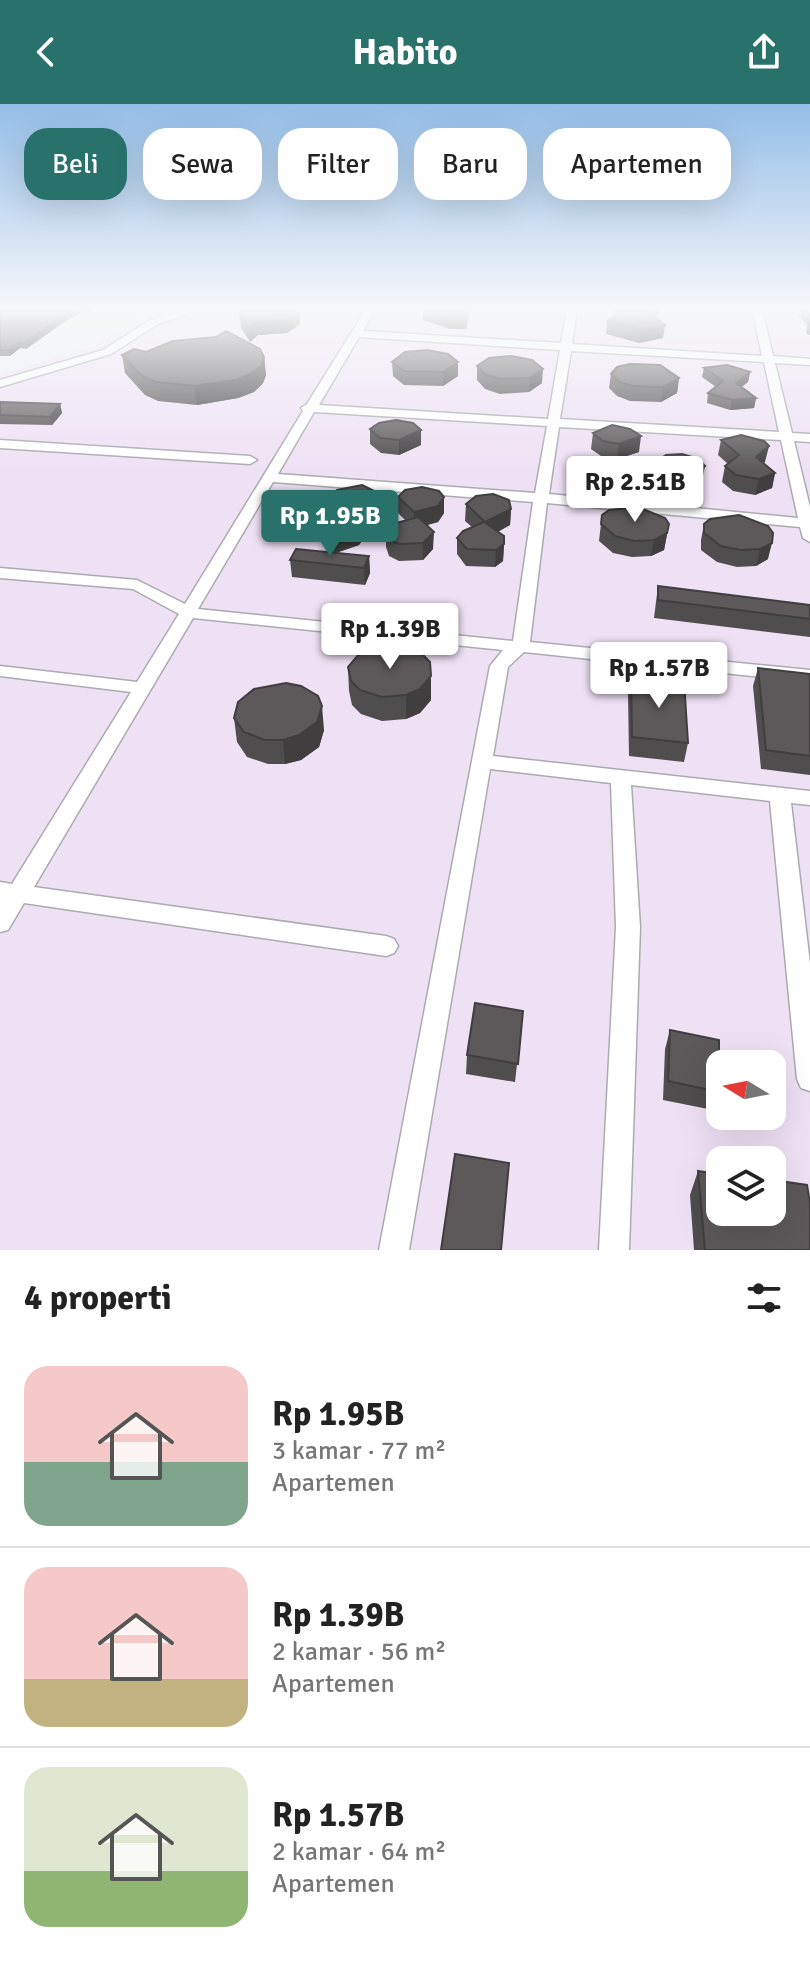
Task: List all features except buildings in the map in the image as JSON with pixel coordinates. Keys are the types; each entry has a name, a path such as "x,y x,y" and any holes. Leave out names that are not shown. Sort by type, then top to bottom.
{"lane":[{"path":"0,384 72,362"},
{"path":"0,923 9,892 189,613 337,362"},
{"path":"521,647 541,498 564,362"},
{"path":"267,477 541,498 809,529 771,362"},
{"path":"307,408 553,420 810,438"},
{"path":"0,444 250,460"},
{"path":"0,573 137,585 189,613 810,676"},
{"path":"394,1250 499,666 510,653 521,647"},
{"path":"0,671 142,688"},
{"path":"484,762 810,798"},
{"path":"614,1250 628,927 621,779"},
{"path":"780,795 810,1079"},
{"path":"9,892 386,946"}],"shaded area":[{"path":"40,362 810,362 810,1250 0,1250 0,374"}]}
